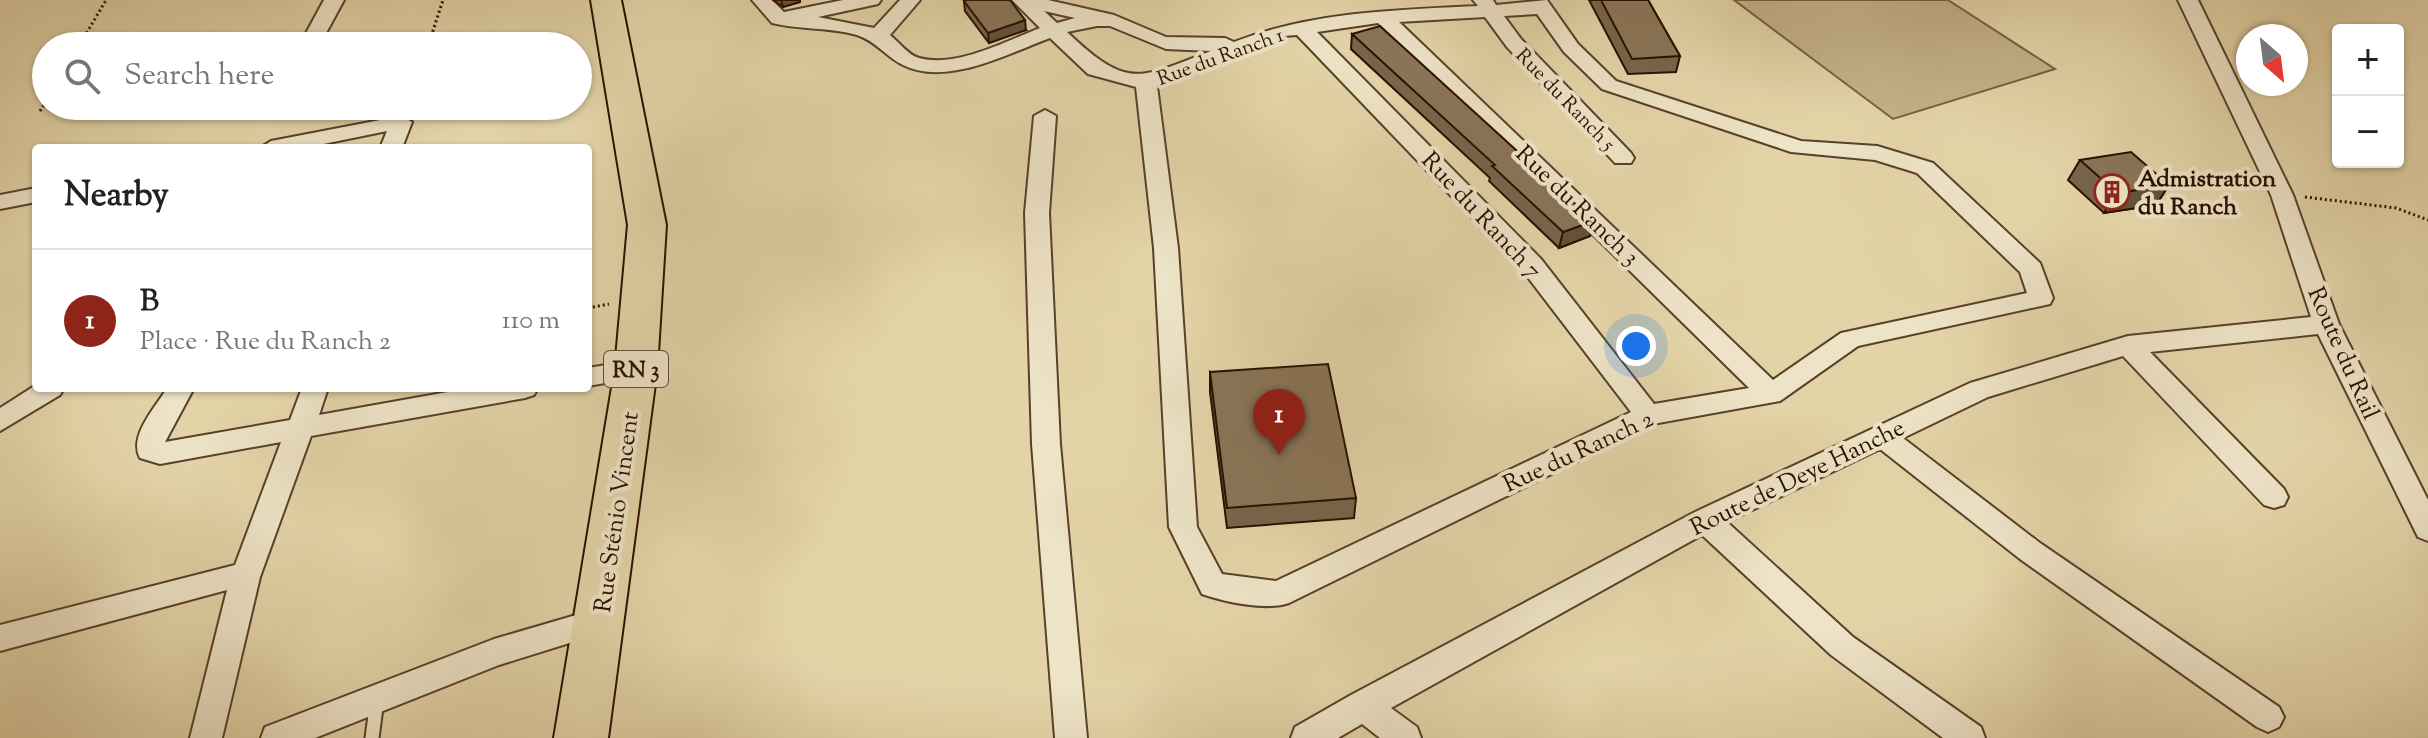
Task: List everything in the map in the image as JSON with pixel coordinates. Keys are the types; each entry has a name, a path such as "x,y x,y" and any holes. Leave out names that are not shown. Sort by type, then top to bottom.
{"main road":[{"name":"Rue Sténio Vincent","path":"581,738 636,369 647,225 606,0"}],"street":[{"path":"317,32 334,0"},
{"path":"762,0 779,19 838,25 878,36 908,61 921,64 970,57 1105,19"},
{"path":"779,19 871,0"},
{"path":"878,36 910,0"},
{"path":"1023,0 1131,26 1156,41 1192,46 1248,43"},
{"name":"Rue du Ranch 1","path":"1023,0 1051,32 1095,70 1146,83 1280,31 1487,6 1540,4"},
{"name":"Route du Rail","path":"2188,0 2282,195 2326,324 2428,529"},
{"name":"Rue du Ranch 2","path":"1146,83 1166,248 1183,527 1213,585 1278,594 1648,415 1771,394 1850,339 2041,298 2031,269 1925,168 1877,153 1799,147 1609,85 1571,48 1540,4"},
{"name":"Rue du Ranch 5","path":"1487,6 1514,43 1623,158"},
{"name":"Rue du Ranch 3","path":"1383,17 1771,394"},
{"name":"Rue du Ranch 7","path":"1302,28 1532,265 1648,415"},
{"path":"1045,116 1037,213 1046,444 1071,738"},
{"path":"291,144 401,122 393,144"},
{"path":"0,202 32,196"},
{"name":"Route de Deye Hanche","path":"1307,738 1362,705 1705,520 1979,390 2128,345 2326,324"},
{"path":"2128,345 2274,497"},
{"path":"592,376 636,369"},
{"path":"0,421 45,392"},
{"path":"179,392 152,436 150,451 160,453 502,392"},
{"path":"206,738 245,577 314,392"},
{"path":"1882,436 2030,551 2268,717"},
{"path":"1705,520 1842,646 1969,738"},
{"path":"0,638 229,577 245,577"},
{"path":"277,738 494,653 600,621"},
{"path":"1362,705 1405,738"}],"lane":[{"path":"372,738 377,700"}],"path":[{"path":"87,32 106,0"},
{"path":"433,32 443,0"},
{"path":"2282,195 2396,208 2428,220"}],"shaded area":[{"path":"1734,0 1948,0 2055,69 1893,119"}],"building":[{"path":"966,0 1010,0 1025,20 988,33"},
{"path":"1601,0 1648,0 1680,56 1632,59"},
{"path":"1380,26 1594,221 1563,232 1352,34"},
{"path":"2131,152 2169,185 2117,193 2080,160"},
{"path":"1328,364 1356,498 1227,508 1210,372"}],"place":[{"name":"Admistration du Ranch","path":"2112,192"},
{"name":"B","path":"1279,455"}]}
